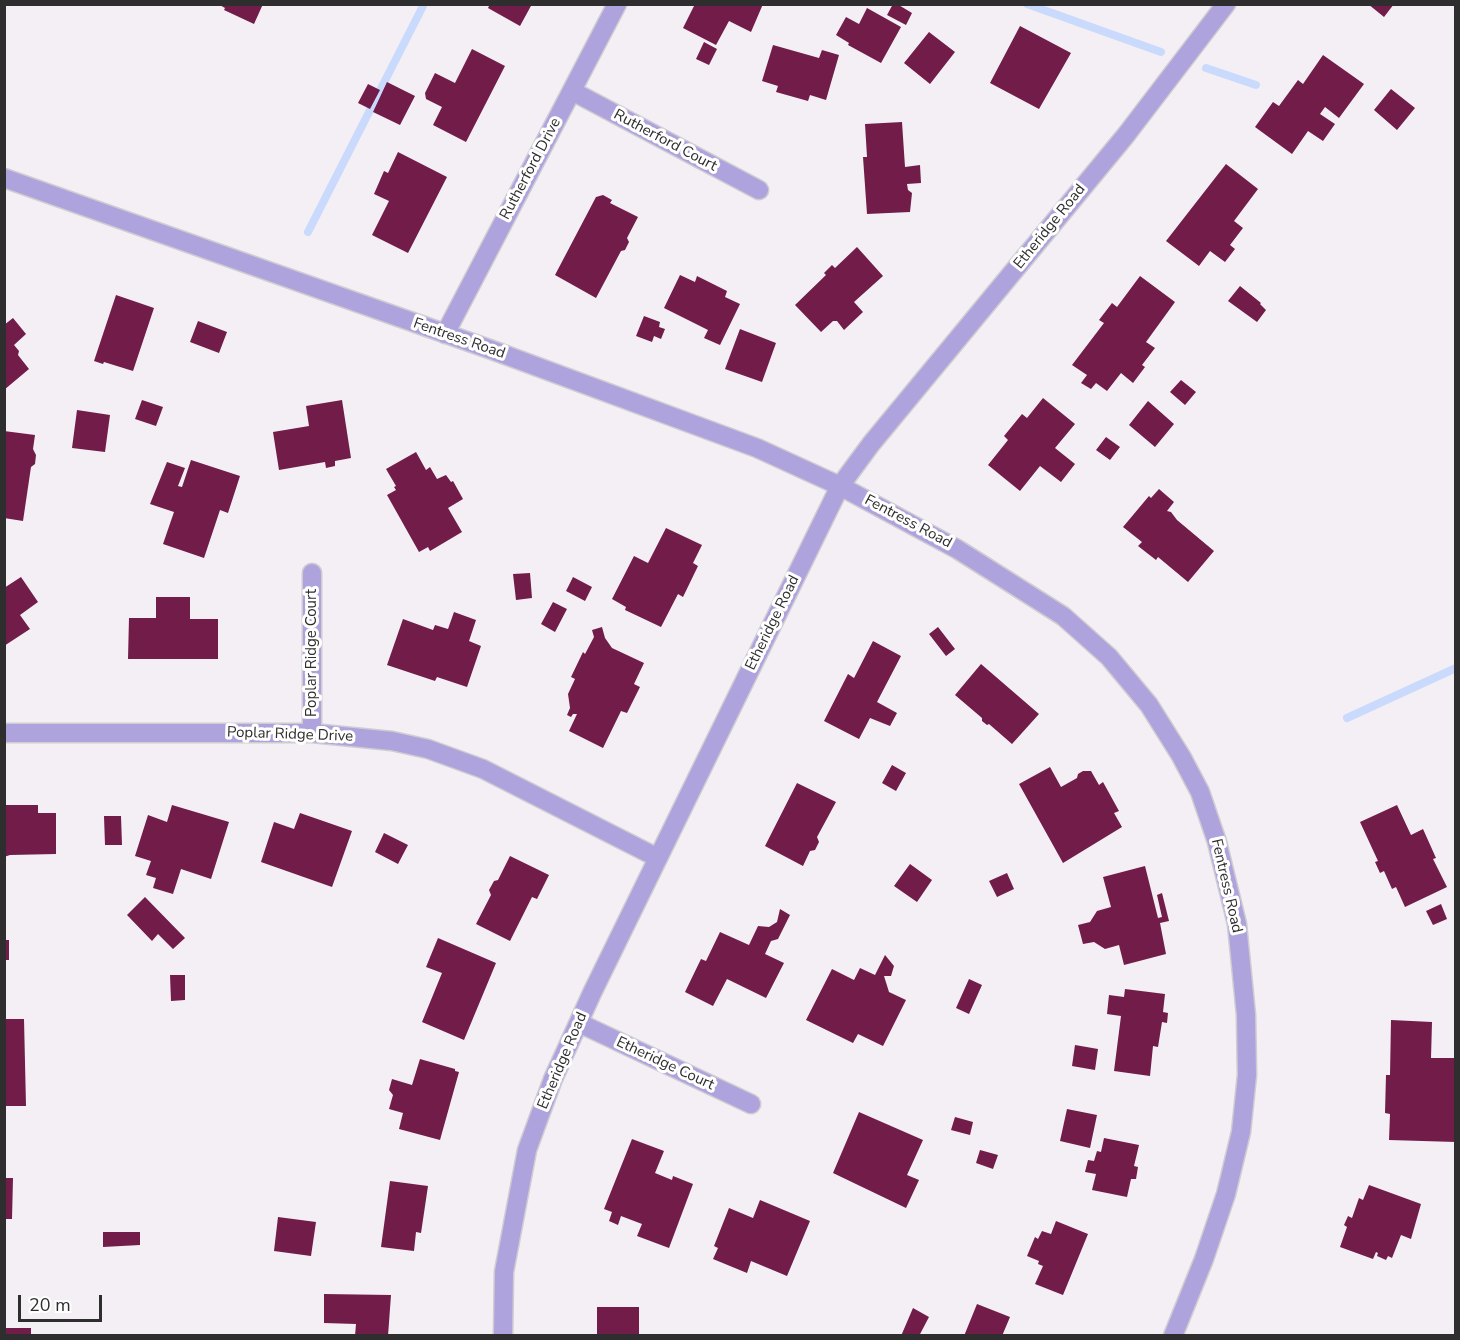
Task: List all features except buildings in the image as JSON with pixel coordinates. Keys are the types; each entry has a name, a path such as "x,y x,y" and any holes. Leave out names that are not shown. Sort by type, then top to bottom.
{"street":[{"name":"Rutherford Drive","path":"445,334 617,4"},
{"name":"Etheridge Road","path":"503,1335 504,1272 528,1150 553,1079 840,486 871,444 1126,135 1226,4"},
{"name":"Rutherford Court","path":"572,91 759,190"},
{"name":"Fentress Road","path":"4,178 445,334 757,448 840,486 957,549 1063,616 1109,657 1149,705 1181,756 1200,792 1217,842 1238,924 1246,1015 1247,1075 1241,1132 1226,1194 1204,1259 1173,1335"},
{"name":"Poplar Ridge Court","path":"312,573 312,733"},
{"name":"Poplar Ridge Drive","path":"4,733 312,733 393,741 428,749 483,769 658,858"},
{"name":"Etheridge Court","path":"579,1023 751,1104"}],"waterway":[{"path":"308,232 424,4"},
{"path":"1027,4 1161,52"},
{"path":"1206,68 1256,85"},
{"path":"1347,718 1456,668"}]}
